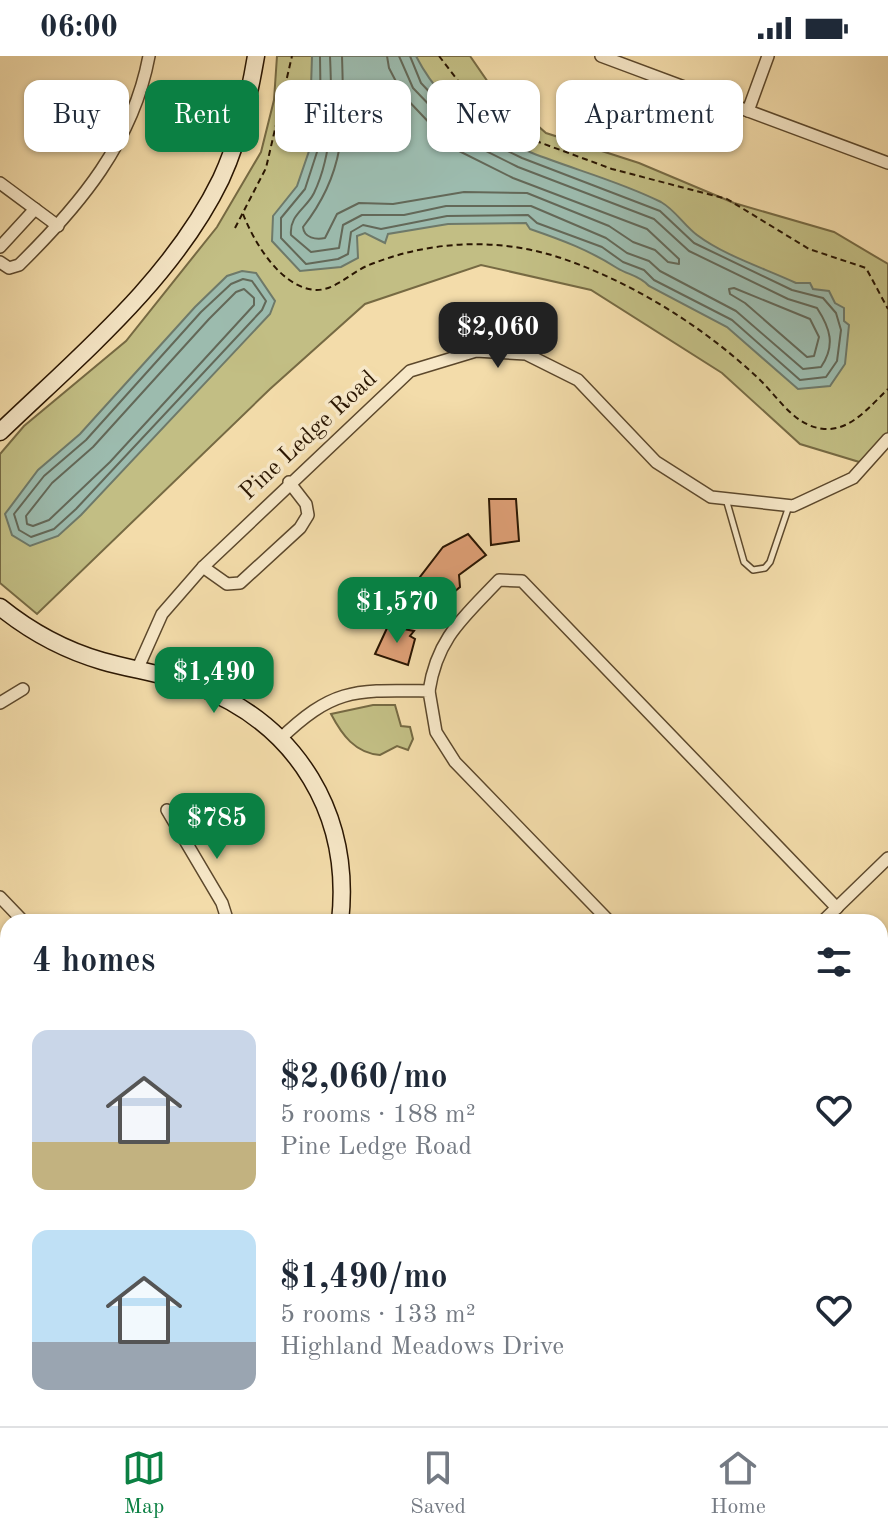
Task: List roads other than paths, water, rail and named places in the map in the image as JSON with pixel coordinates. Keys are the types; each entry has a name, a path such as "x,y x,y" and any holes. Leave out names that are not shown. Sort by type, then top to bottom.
{"street":[{"path":"0,262 9,268 19,265 87,193 119,143 134,111 149,56"},
{"path":"0,432 149,285 181,245 210,199 235,144 256,56"},
{"path":"601,56 888,163"},
{"path":"748,111 768,56"},
{"path":"0,183 58,226"},
{"path":"0,247 35,209"},
{"name":"Pine Ledge Road","path":"137,670 162,614 203,567 289,482 410,371 476,351 526,354 578,380 656,462 711,497 789,505 853,478 888,439"},
{"path":"203,567 227,584 240,583 300,528 308,515 306,504 289,482"},
{"path":"602,914 455,762 436,732 429,691 432,667 448,632 499,580 522,581 837,908"},
{"path":"0,607 57,644 137,670 194,684 221,696 244,709 279,740 313,779 329,813 343,869 340,914"},
{"path":"0,703 23,689"},
{"path":"279,740 310,710 345,694 429,691"},
{"path":"167,810 225,914"},
{"path":"831,914 888,858"},
{"path":"0,897 16,914"}],"lane":[{"path":"726,499 744,562 753,570 765,568 770,562 789,505"}],"water":[{"path":"312,56 416,56 431,80 427,80 427,152 530,152 661,202 697,235 720,249 796,283 810,283 813,289 829,291 835,303 844,308 844,321 849,325 845,364 830,386 798,389 727,327 596,256 530,229 526,223 448,224 388,234 385,243 365,233 357,236 358,258 341,267 300,271 272,241 273,216 297,186 309,152 411,152 411,80 311,80"},
{"path":"242,271 256,273 275,301 270,314 58,536 30,546 12,535 5,514 38,470 80,434 195,307 227,276"}]}
